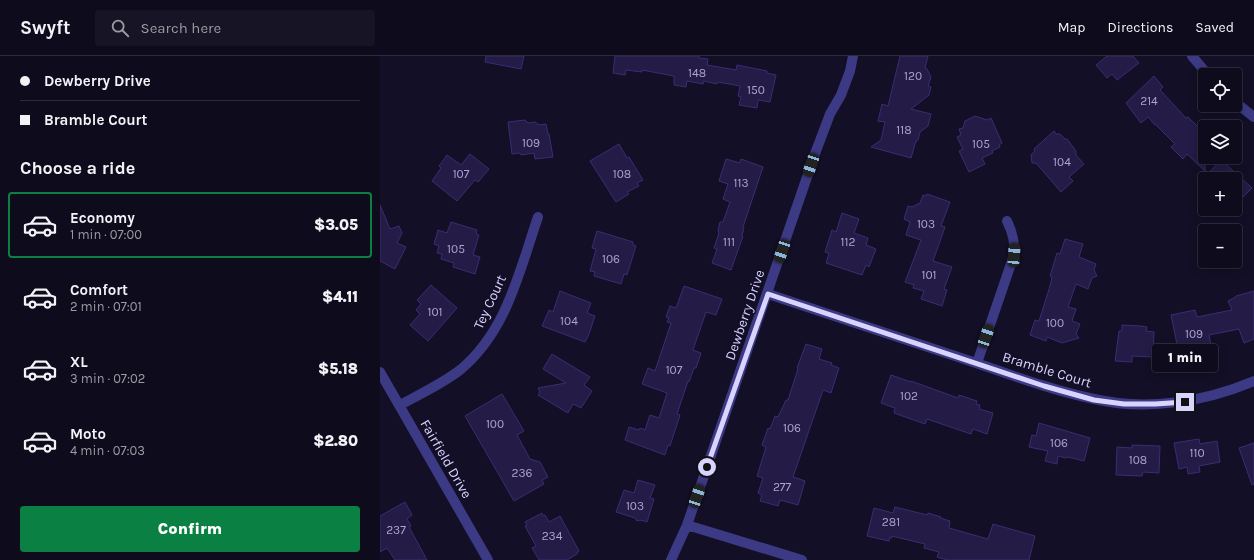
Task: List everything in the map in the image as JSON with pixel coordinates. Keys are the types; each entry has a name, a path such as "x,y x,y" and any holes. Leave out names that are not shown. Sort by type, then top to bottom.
{"street":[{"name":"Dewberry Drive","path":"671,560 686,525 768,294 816,151 830,114 841,95 850,71 853,56"},
{"path":"1192,56 1202,68"},
{"path":"1242,107 1254,116"},
{"name":"Tey Court","path":"400,405 443,382 459,370 485,345 496,328 512,293 538,217"},
{"path":"977,363 1014,255 1015,244 1007,221"},
{"name":"Bramble Court","path":"768,294 1044,386 1094,400 1124,404 1185,402 1215,395 1254,381"},
{"name":"Fairfield Drive","path":"380,372 488,560"},
{"path":"686,525 802,560"}],"building":[{"path":"486,56 524,56 521,69 485,62"},
{"path":"615,56 699,56 699,58 708,59 707,65 736,70 737,65 767,71 767,73 776,75 770,102 758,100 757,108 739,105 741,97 738,96 740,86 718,82 717,84 704,81 703,84 687,81 686,87 674,85 674,76 642,70 642,72 626,70 625,75 613,73"},
{"path":"900,56 928,56 925,68 931,77 928,86 931,87 929,95 911,109 931,114 928,126 920,132 911,158 871,147 881,140 885,122 878,121 882,104 888,106"},
{"path":"1107,56 1133,56 1139,63 1117,80 1112,74 1107,78 1096,65"},
{"path":"1154,76 1163,87 1160,90 1186,118 1188,117 1198,127 1198,164 1205,164 1205,171 1187,154 1183,159 1171,147 1175,144 1148,117 1141,123 1126,103"},
{"path":"975,116 987,120 991,118 1002,143 999,145 1000,147 992,151 993,153 982,158 985,164 969,172 959,151 963,149 957,137 961,135 959,129 963,128 965,121"},
{"path":"525,120 528,123 535,122 539,125 546,124 553,157 535,159 534,153 521,155 520,153 512,154 508,122"},
{"path":"1054,131 1056,134 1060,134 1067,139 1076,151 1076,155 1084,164 1069,177 1073,181 1061,192 1036,163 1032,163 1031,155 1035,151 1034,149"},
{"path":"619,144 643,180 637,183 639,186 627,192 629,194 616,202 590,161"},
{"path":"470,154 489,169 478,182 475,180 457,201 432,181 441,168 439,166 447,155 461,165"},
{"path":"726,159 740,163 741,159 763,167 743,227 743,237 731,270 712,263 717,249 714,248 719,233 718,230 720,222 723,222 730,202 723,199 728,184 719,181"},
{"path":"1217,164 1225,164 1234,172 1210,172"},
{"path":"1242,179 1252,188 1242,198"},
{"path":"927,194 950,202 941,226 945,227 933,261 952,267 944,289 947,290 942,306 921,299 924,291 913,288 914,285 905,282 921,240 906,235 910,222 904,219 908,206 912,207 920,203 923,195 926,196"},
{"path":"380,205 390,229 399,226 402,233 397,243 406,247 395,269 380,261"},
{"path":"842,213 859,219 854,233 868,238 866,245 876,249 869,267 866,265 862,275 826,263 829,253 825,252 832,230 836,232"},
{"path":"451,222 477,230 476,234 479,235 473,255 480,257 475,274 453,267 454,263 441,259 442,254 437,253 439,246 434,244 438,230 447,233"},
{"path":"597,231 633,242 633,245 636,246 627,275 624,274 621,284 594,276 595,272 590,271 596,249 592,248"},
{"path":"1065,239 1083,244 1079,257 1096,264 1094,270 1097,276 1092,278 1088,289 1076,284 1068,307 1076,309 1072,321 1080,324 1076,334 1079,338 1062,343 1047,337 1046,341 1030,335 1035,320 1039,321 1050,286 1052,277 1050,276 1057,253 1060,254"},
{"path":"431,285 457,308 428,341 410,325 420,314 416,310 421,304 417,300"},
{"path":"684,286 722,299 716,315 706,312 693,350 701,353 696,368 694,368 689,382 688,381 677,414 680,415 670,446 668,445 665,455 625,440 629,427 645,430 650,415 659,418 667,393 642,384 648,368 655,371 671,323 667,322 669,318 666,317 670,306 676,308"},
{"path":"560,291 591,303 587,313 595,316 585,342 542,326 549,310 553,312"},
{"path":"1254,291 1254,339 1244,343 1239,329 1209,335 1212,352 1180,359 1171,315 1195,310 1197,317 1232,310 1228,301 1236,296"},
{"path":"1122,325 1147,327 1146,331 1154,332 1153,357 1132,356 1132,362 1115,361 1119,331 1122,331"},
{"path":"806,344 822,349 819,359 832,363 831,365 839,368 831,393 823,390 793,477 805,481 798,505 780,500 778,506 760,501 762,495 758,493 763,478 757,476 766,447 762,445 768,428 770,429 775,416 778,417 786,400 788,400 798,369 797,368"},
{"path":"552,354 590,377 584,385 592,391 581,408 573,404 568,413 538,395 540,392 538,388 566,383 543,369"},
{"path":"891,375 958,398 959,395 977,401 976,404 980,405 979,409 993,413 987,434 973,429 971,434 927,419 925,424 894,413 895,408 881,403"},
{"path":"502,394 524,431 517,435 530,459 540,462 548,477 542,480 544,484 514,501 465,416"},
{"path":"1039,423 1090,438 1084,461 1058,456 1057,464 1045,461 1048,451 1029,447 1032,435 1036,436"},
{"path":"1199,439 1200,444 1217,441 1220,462 1199,466 1200,472 1188,474 1187,467 1179,469 1174,443"},
{"path":"1254,443 1254,484 1252,485 1239,448"},
{"path":"1132,445 1160,446 1159,473 1143,472 1142,476 1116,475 1117,447 1132,448"},
{"path":"638,480 655,485 650,498 654,499 647,522 640,520 637,521 635,518 616,512 624,490 634,493"},
{"path":"405,502 412,515 407,519 411,526 409,527 427,560 395,560 387,548 380,552 380,516"},
{"path":"895,507 941,517 940,518 950,521 949,528 988,539 993,524 1035,536 1029,560 947,560 937,557 939,552 924,548 925,544 892,536 892,538 890,537 889,541 867,536 874,508 893,513"},
{"path":"542,513 549,522 560,516 579,551 577,554 567,560 539,560 532,548 536,546 525,526 527,525 525,522"}],"route":[{"path":"707,467 768,294 1044,386 1094,400 1124,404 1185,402"}]}
